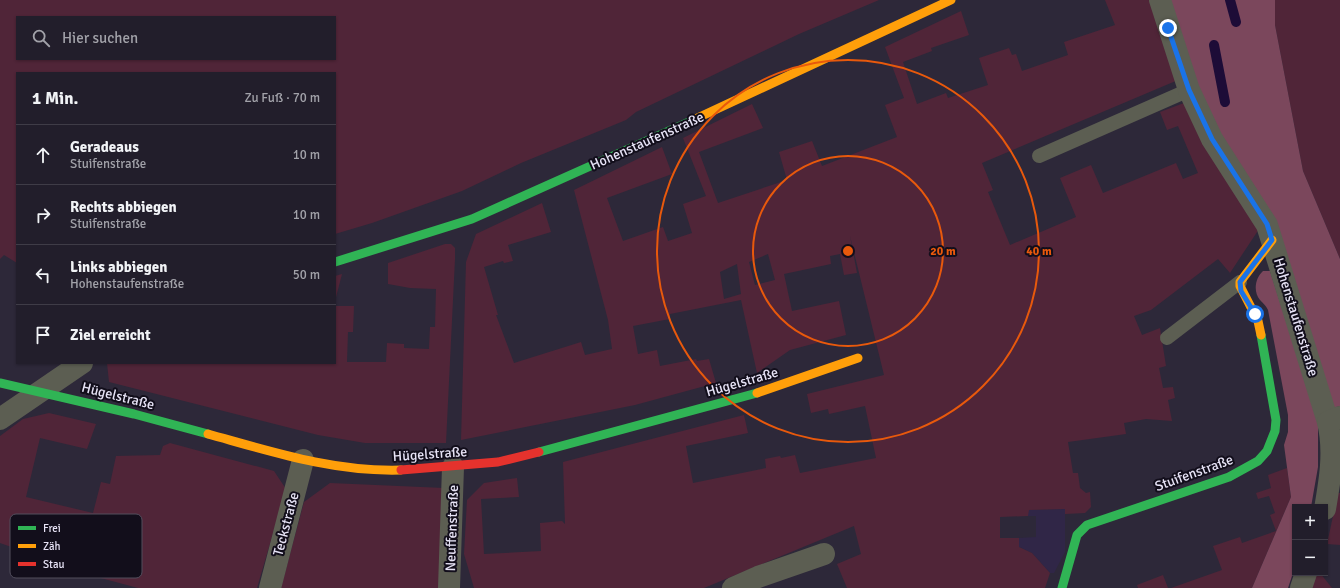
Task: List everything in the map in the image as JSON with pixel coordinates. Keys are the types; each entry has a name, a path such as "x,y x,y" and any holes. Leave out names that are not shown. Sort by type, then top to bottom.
{"street":[{"name":"Hohenstaufenstraße","path":"336,262 472,219 672,130 951,0"},
{"name":"Hohenstaufenstraße","path":"1160,0 1189,90 1212,139 1267,224 1334,419 1331,434 1331,474 1326,504"},
{"path":"1240,282 1272,240"},
{"name":"Stuifenstraße","path":"1062,588 1077,536 1087,525 1230,477 1258,461 1267,451 1276,420 1274,400 1258,322 1241,291 1240,282"},
{"name":"Hügelstraße","path":"0,383 134,414 303,460 341,468 379,471 418,470 498,462 557,448 769,390 858,358"},
{"path":"0,419 38,391 80,364"},
{"name":"Teckstraße","path":"270,588 303,460"},
{"name":"Neuffenstraße","path":"450,588 453,467"},
{"path":"733,588 758,577 824,554"},
{"path":"1301,588 1305,576"}],"lane":[{"path":"1039,156 1189,90"},
{"path":"1167,338 1240,282"}],"shaded area":[{"path":"0,0 879,0 799,34 636,112 626,120 521,163 462,191 372,223 336,234 336,72 16,72 16,262 4,255 0,259"},
{"path":"1105,0 1153,0 1178,80 982,163 993,190 988,192 1010,245 1076,217 1060,178 1091,165 1103,193 1176,163 1183,179 1198,173 1178,126 1167,130 1160,112 1184,103 1259,229 1230,273 1218,259 1151,310 1134,316 1142,335 1160,328 1166,366 1159,368 1163,388 1173,387 1175,398 1168,400 1172,421 1146,419 1124,423 1126,434 1068,442 1073,473 1078,473 1080,488 1086,493 1090,492 1091,507 1085,513 1065,514 1065,509 1029,510 1028,516 1000,517 1000,538 1019,538 1019,547 1032,553 1050,573 1045,588 847,588 837,564 861,554 854,526 704,588 474,588 464,554 467,500 484,483 517,478 519,497 481,499 484,554 541,551 540,523 562,521 565,524 563,462 744,415 748,433 686,446 693,483 766,468 765,459 780,456 781,458 795,455 800,473 876,458 865,406 829,414 828,409 811,413 807,394 884,375 850,236 857,273 844,275 840,254 830,256 831,264 784,274 792,311 839,301 846,335 790,350 757,373 741,300 670,314 670,319 633,326 638,354 657,350 660,366 696,359 697,361 709,359 716,383 635,405 461,440 466,262 476,234 542,203 551,232 508,245 513,261 504,263 503,261 484,267 498,315 496,315 514,363 581,342 585,355 612,349 608,320 574,190 662,147 672,174 607,198 623,241 663,227 668,241 692,233 683,204 706,196 683,138 752,104 763,128 699,152 718,203 787,180 779,152 812,141 822,166 897,137 885,105 904,98 885,47 961,11 969,35 931,48 932,51 903,62 917,104 946,93 948,98 988,85 979,58 1009,48 1012,55 1016,54 1022,71 1068,55 1064,42 1115,25","holes":["768,254 775,280 755,285 749,262","737,264 741,294 724,299 720,272"]},
{"path":"1160,0 1275,0 1275,25 1303,171 1340,259 1340,406 1329,409 1282,271 1212,139"},
{"path":"1275,0 1340,0 1340,259 1303,171 1275,25"},
{"path":"445,244 451,244 455,248 446,443 365,443 318,435 109,382 107,364 336,364 336,306 354,306 353,332 348,332 347,362 386,362 387,343 404,344 404,348 429,349 430,327 435,327 436,289 410,288 388,284 388,263"},
{"path":"1263,271 1270,271 1318,421 1318,467 1312,504 1292,504 1292,576 1288,588 1252,588 1291,497 1284,445 1288,432 1288,415 1268,310 1256,293 1256,285 1260,274"},
{"path":"342,274 336,297 336,276"},
{"path":"49,413 96,424 87,449 40,438 26,497 93,513 101,482 110,484 116,456 160,455 163,446 170,443 274,471 286,489 257,588 138,588 101,578 142,578 142,514 10,514 10,547 0,543 0,436 23,419"},
{"path":"1287,468 1291,497 1252,588 1171,588 1222,570 1213,546 1240,537 1242,543 1276,531 1270,515 1275,513 1269,496 1258,499 1256,493 1271,488 1268,475"},
{"path":"330,483 444,488 441,588 281,588 304,502"},
{"path":"1338,493 1340,493 1340,545 1328,544"},
{"path":"1065,509 1065,552 1054,573 1050,573 1032,553 1019,547 1019,538 1036,537 1036,516 1028,516 1028,510"},
{"path":"1163,575 1168,588 1138,588 1137,585"},
{"path":"1316,576 1322,576 1332,588 1311,588"}],"waterway":[{"path":"1230,0 1236,22"},
{"path":"1214,45 1225,102"}],"traffic: fast":[{"path":"336,262 472,219 691,121"},
{"path":"1062,588 1077,535 1087,525 1229,477 1258,461 1267,451 1275,431 1276,420 1261,335"},
{"path":"0,383 134,414 208,434"},
{"path":"539,452 757,393"}],"traffic: slow":[{"path":"691,121 951,0"},
{"path":"1261,335 1258,321 1240,286 1240,282 1272,240"},
{"path":"757,393 858,358"},
{"path":"208,434 304,460 352,468 401,470"}],"traffic: jam":[{"path":"401,470 498,462 539,452"}],"route":[{"path":"1168,28 1189,90 1212,139 1267,224 1272,240 1240,282 1241,291 1255,314"}]}
